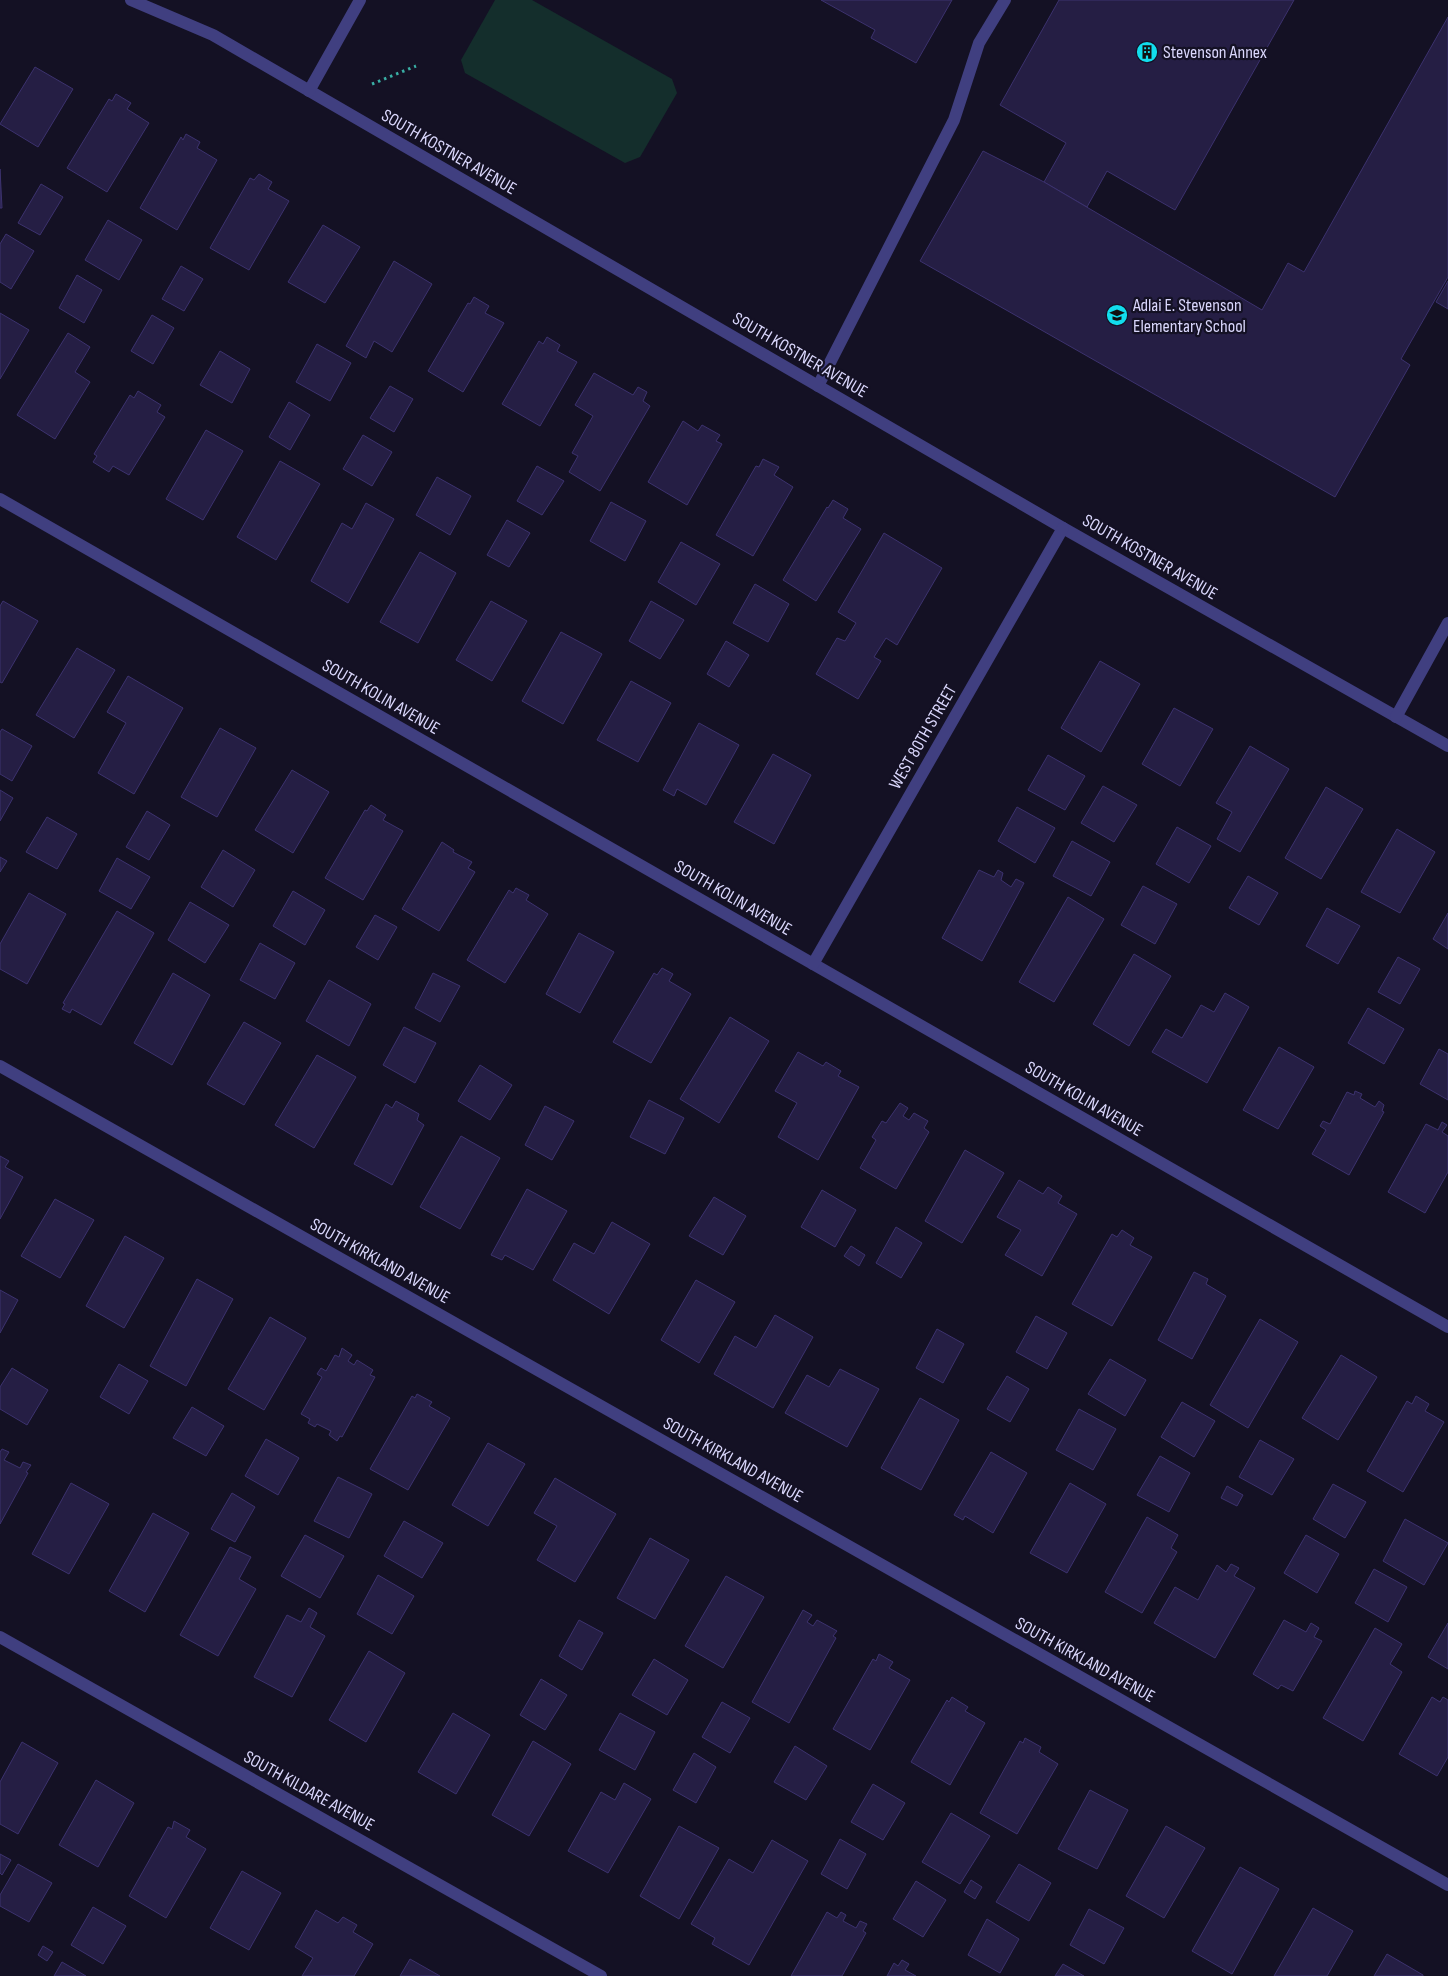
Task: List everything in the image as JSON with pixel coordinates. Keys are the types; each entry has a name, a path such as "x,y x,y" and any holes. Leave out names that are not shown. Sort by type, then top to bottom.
{"street":[{"name":"SOUTH KOSTNER AVENUE","path":"131,0 212,35 1063,528 1448,746"},
{"path":"309,91 360,0"},
{"path":"818,386 954,120 979,43 1005,0"},
{"name":"SOUTH KOLIN AVENUE","path":"0,499 1448,1328"},
{"name":"WEST 80TH STREET","path":"813,964 1063,528"},
{"path":"1396,716 1448,623"},
{"name":"SOUTH KIRKLAND AVENUE","path":"0,1066 1448,1885"},
{"name":"SOUTH KILDARE AVENUE","path":"0,1637 601,1976"}],"path":[{"path":"372,84 416,66"}],"green space":[{"path":"495,0 532,0 672,79 677,93 640,157 625,163 465,73 461,60"}],"building":[{"path":"821,0 952,0 916,63 871,38 875,30"},
{"name":"Stevenson Annex","path":"1059,0 1294,0 1175,210 1107,171 1087,207 1044,182 1066,143 1000,105"},
{"path":"1448,17 1448,277 1401,359 1410,365 1335,497 920,261 983,151 1044,182 1262,310 1288,263 1304,272"},
{"path":"35,67 73,89 38,147 0,124"},
{"path":"116,94 131,103 127,109 149,123 107,192 67,168 109,99 112,101"},
{"path":"186,134 200,142 197,148 217,160 177,230 140,208 181,137 183,140"},
{"path":"0,169 2,208 0,208"},
{"path":"259,174 272,182 268,189 289,201 249,270 210,248 250,178 254,180"},
{"path":"41,184 63,197 40,235 18,223"},
{"path":"108,220 142,240 119,280 85,260"},
{"path":"323,225 360,247 325,303 288,282"},
{"path":"6,234 34,251 11,289 0,282 0,244"},
{"path":"394,261 432,284 392,352 374,341 366,358 346,346"},
{"path":"181,266 203,279 184,311 162,299"},
{"path":"77,275 102,290 84,323 59,308"},
{"path":"1448,281 1448,309 1436,302"},
{"path":"474,297 489,306 485,313 504,323 463,392 428,371 468,303 470,304"},
{"path":"0,313 29,330 0,379"},
{"path":"152,315 174,328 153,364 131,351"},
{"path":"68,333 90,347 75,372 90,382 55,439 17,415"},
{"path":"547,337 560,345 557,351 577,362 540,426 502,404 539,341 543,344"},
{"path":"317,344 351,363 330,401 296,382"},
{"path":"220,351 250,369 232,403 200,385"},
{"path":"594,373 633,395 638,387 647,392 643,401 650,406 600,491 569,472 578,456 572,453 593,416 575,405"},
{"path":"390,386 413,399 394,432 370,418"},
{"path":"138,391 161,405 157,412 165,417 129,475 113,466 109,472 93,462 97,456 94,454 130,395 134,398"},
{"path":"289,402 310,415 290,450 269,437"},
{"path":"683,421 698,431 702,425 720,435 716,441 722,444 687,505 648,482"},
{"path":"206,430 243,451 203,520 166,499"},
{"path":"363,435 392,452 372,486 343,469"},
{"path":"763,459 779,467 774,475 793,487 753,556 716,535 756,466 759,467"},
{"path":"280,461 320,484 276,560 237,537"},
{"path":"537,466 564,481 542,515 517,501"},
{"path":"437,477 471,496 450,535 416,515"},
{"path":"833,500 848,509 843,518 861,529 816,601 783,580"},
{"path":"611,502 646,521 625,561 590,541"},
{"path":"366,503 394,519 348,603 311,581 342,523 352,529"},
{"path":"507,520 530,533 509,567 487,555"},
{"path":"884,533 942,568 897,645 886,638 874,657 881,661 858,699 816,674 837,638 845,641 856,623 838,612"},
{"path":"681,542 720,564 696,605 658,582"},
{"path":"420,552 456,573 418,643 380,622"},
{"path":"755,584 789,604 768,642 733,623"},
{"path":"3,601 38,621 2,683 0,682 0,606"},
{"path":"491,601 527,621 492,681 456,660"},
{"path":"651,601 684,620 660,659 629,641"},
{"path":"561,632 602,654 563,724 522,701"},
{"path":"726,641 749,655 729,687 707,674"},
{"path":"77,648 115,670 74,738 36,715"},
{"path":"1100,661 1140,684 1101,752 1061,728"},
{"path":"128,676 183,708 134,794 98,773 126,723 107,712"},
{"path":"631,681 671,703 638,762 597,740"},
{"path":"1174,708 1213,729 1180,786 1142,764"},
{"path":"699,723 739,745 706,805 677,789 674,796 663,790"},
{"path":"220,728 256,748 217,817 181,797"},
{"path":"2,729 32,746 12,781 0,774 0,732"},
{"path":"1250,746 1289,769 1240,852 1217,839 1232,812 1216,803"},
{"path":"773,754 811,775 774,844 734,822"},
{"path":"1048,755 1085,776 1065,810 1028,790"},
{"path":"292,770 329,792 293,853 255,830"},
{"path":"1103,786 1137,805 1114,842 1081,823"},
{"path":"1326,787 1363,809 1321,879 1285,858"},
{"path":"0,790 13,798 0,821"},
{"path":"371,805 386,815 383,820 403,831 363,900 325,878 365,810 367,811"},
{"path":"1017,807 1055,828 1035,863 998,841"},
{"path":"147,811 170,825 149,860 126,847"},
{"path":"47,817 77,834 57,869 26,852"},
{"path":"1177,827 1211,846 1189,883 1156,864"},
{"path":"1397,829 1435,852 1400,913 1361,892"},
{"path":"1072,841 1110,862 1091,896 1053,876"},
{"path":"442,842 454,850 453,852 472,862 468,868 475,872 439,931 402,909"},
{"path":"223,850 255,870 233,907 201,887"},
{"path":"0,857 7,861 0,872"},
{"path":"117,858 150,877 131,909 99,891"},
{"path":"979,870 994,877 998,870 1003,873 1001,880 1011,887 1016,879 1024,883 982,961 942,938"},
{"path":"1248,876 1278,893 1259,925 1229,908"},
{"path":"1143,886 1177,904 1155,944 1121,925"},
{"path":"516,888 529,895 526,900 548,914 505,983 467,960 509,890 513,893"},
{"path":"293,891 325,910 305,945 273,926"},
{"path":"29,893 66,914 27,984 0,969 0,944"},
{"path":"1068,897 1104,919 1054,1002 1019,982"},
{"path":"190,902 229,925 205,963 168,940"},
{"path":"1327,908 1360,926 1338,964 1306,946"},
{"path":"117,911 154,933 101,1025 72,1009 70,1013 62,1009 65,1004 63,1003"},
{"path":"1448,913 1448,949 1433,939"},
{"path":"375,915 397,927 378,960 356,947"},
{"path":"579,933 614,952 580,1013 546,994"},
{"path":"260,943 295,963 275,999 240,980"},
{"path":"1134,954 1171,976 1129,1046 1093,1024"},
{"path":"1398,957 1420,969 1400,1004 1378,992"},
{"path":"662,968 673,974 669,981 691,994 651,1063 613,1042 654,973 657,975"},
{"path":"173,973 210,995 172,1065 134,1043"},
{"path":"433,973 460,986 440,1022 415,1008"},
{"path":"329,980 371,1004 349,1046 306,1021"},
{"path":"1225,993 1249,1007 1207,1083 1152,1052 1166,1029 1182,1038 1201,1005 1214,1012"},
{"path":"1368,1008 1404,1029 1384,1064 1348,1043"},
{"path":"730,1017 769,1041 719,1123 680,1099"},
{"path":"244,1022 281,1043 244,1105 207,1084"},
{"path":"404,1027 436,1043 415,1083 383,1065"},
{"path":"1279,1047 1314,1067 1278,1129 1243,1110"},
{"path":"1439,1049 1448,1054 1448,1100 1420,1084"},
{"path":"798,1052 823,1066 826,1062 841,1071 838,1076 859,1087 818,1160 778,1137 797,1103 775,1091"},
{"path":"317,1055 356,1077 314,1148 275,1125"},
{"path":"480,1065 512,1085 490,1120 458,1101"},
{"path":"1355,1091 1362,1094 1360,1098 1375,1107 1379,1101 1384,1105 1382,1111 1384,1112 1349,1175 1312,1154 1326,1130 1320,1126 1323,1121 1330,1124 1347,1092 1354,1095"},
{"path":"649,1100 684,1118 665,1154 630,1137"},
{"path":"396,1101 419,1114 417,1120 424,1125 392,1185 354,1164 386,1104 392,1108"},
{"path":"900,1103 908,1108 903,1116 909,1120 914,1113 928,1121 924,1128 929,1132 896,1189 860,1168 876,1140 872,1137 882,1121 886,1123"},
{"path":"545,1106 574,1121 552,1160 525,1145"},
{"path":"1442,1122 1447,1125 1442,1132 1448,1136 1448,1172 1425,1213 1388,1192 1426,1124 1438,1130"},
{"path":"461,1136 500,1158 460,1229 420,1207"},
{"path":"965,1150 1004,1173 962,1243 925,1221"},
{"path":"0,1156 9,1161 5,1167 23,1177 0,1219"},
{"path":"1019,1180 1043,1194 1048,1187 1062,1196 1058,1203 1077,1214 1042,1276 1005,1255 1021,1230 997,1217"},
{"path":"527,1189 567,1211 533,1270 505,1255 502,1260 491,1255"},
{"path":"822,1190 856,1210 835,1247 801,1227"},
{"path":"714,1197 746,1216 723,1255 689,1236"},
{"path":"55,1199 94,1220 60,1278 21,1256"},
{"path":"612,1222 650,1244 609,1314 553,1280 574,1243 594,1254"},
{"path":"896,1227 922,1243 901,1278 876,1263"},
{"path":"1122,1230 1134,1238 1130,1245 1152,1257 1112,1326 1072,1304 1112,1234 1117,1237"},
{"path":"125,1236 164,1258 124,1328 86,1306"},
{"path":"851,1246 865,1255 859,1266 844,1256"},
{"path":"1194,1272 1208,1279 1206,1284 1226,1296 1192,1359 1158,1340"},
{"path":"197,1279 233,1299 186,1386 150,1366"},
{"path":"696,1280 735,1302 699,1363 661,1340"},
{"path":"0,1290 18,1300 0,1333"},
{"path":"775,1315 813,1337 773,1408 714,1374 735,1336 756,1348"},
{"path":"1036,1316 1067,1333 1047,1369 1016,1352"},
{"path":"270,1317 306,1338 264,1410 228,1389"},
{"path":"1260,1319 1298,1342 1248,1428 1210,1405"},
{"path":"937,1329 964,1344 943,1383 916,1368"},
{"path":"342,1348 352,1355 348,1361 354,1365 357,1360 373,1370 370,1375 375,1377 342,1437 340,1436 337,1441 329,1435 331,1431 317,1424 315,1427 308,1423 310,1419 301,1414 322,1377 317,1374 321,1368 326,1371 335,1355 339,1357"},
{"path":"1341,1355 1377,1377 1338,1440 1302,1418"},
{"path":"1110,1359 1146,1380 1125,1416 1088,1394"},
{"path":"119,1364 148,1381 129,1414 100,1397"},
{"path":"12,1368 48,1390 27,1425 0,1409 0,1387"},
{"path":"840,1369 879,1389 847,1447 785,1413 807,1375 829,1387"},
{"path":"1007,1376 1029,1389 1010,1422 987,1409"},
{"path":"417,1394 432,1402 429,1406 450,1418 408,1490 370,1469 412,1396 415,1398"},
{"path":"1416,1396 1429,1404 1425,1411 1444,1422 1403,1492 1367,1471 1407,1401 1412,1404"},
{"path":"920,1398 959,1420 921,1490 881,1468"},
{"path":"1182,1402 1215,1421 1194,1457 1161,1437"},
{"path":"192,1407 224,1426 206,1456 173,1438"},
{"path":"1079,1409 1116,1429 1093,1470 1056,1450"},
{"path":"266,1439 299,1458 278,1495 245,1476"},
{"path":"1260,1440 1294,1459 1272,1495 1239,1477"},
{"path":"488,1443 525,1464 488,1526 452,1505"},
{"path":"2,1449 9,1452 4,1460 20,1468 23,1462 31,1465 0,1524 0,1452"},
{"path":"991,1452 1027,1473 993,1533 965,1516 963,1520 954,1515"},
{"path":"1160,1456 1190,1473 1169,1512 1137,1495"},
{"path":"338,1477 372,1494 349,1538 314,1521"},
{"path":"555,1478 616,1514 575,1582 537,1560 557,1526 534,1513"},
{"path":"71,1483 109,1504 69,1574 32,1554"},
{"path":"1070,1483 1106,1504 1067,1573 1030,1553"},
{"path":"1333,1484 1366,1502 1345,1538 1313,1519"},
{"path":"1227,1486 1243,1495 1237,1506 1221,1498"},
{"path":"232,1493 255,1507 235,1542 211,1529"},
{"path":"153,1513 189,1533 145,1612 109,1591"},
{"path":"1147,1517 1178,1535 1171,1548 1177,1552 1142,1613 1105,1592"},
{"path":"1405,1519 1448,1543 1424,1585 1383,1561"},
{"path":"404,1521 443,1543 422,1578 384,1556"},
{"path":"305,1535 344,1556 320,1598 281,1576"},
{"path":"1306,1535 1339,1554 1317,1593 1284,1573"},
{"path":"650,1538 689,1560 655,1619 617,1598"},
{"path":"230,1547 251,1557 239,1579 256,1589 218,1656 180,1635"},
{"path":"1231,1564 1239,1568 1234,1576 1255,1588 1215,1658 1154,1623 1175,1587 1198,1600 1217,1565 1226,1572"},
{"path":"1374,1569 1407,1587 1388,1622 1355,1603"},
{"path":"378,1575 414,1596 392,1634 357,1614"},
{"path":"726,1576 764,1597 723,1668 685,1646"},
{"path":"309,1608 317,1613 310,1627 325,1636 292,1697 254,1677 287,1615 301,1622"},
{"path":"803,1610 812,1615 807,1622 813,1626 817,1620 837,1631 833,1636 836,1638 789,1723 752,1702"},
{"path":"579,1620 603,1633 582,1670 559,1656"},
{"path":"1284,1620 1306,1632 1311,1623 1319,1628 1314,1637 1322,1641 1293,1691 1281,1685 1278,1689 1253,1674"},
{"path":"1448,1623 1448,1669 1428,1657"},
{"path":"1375,1628 1402,1644 1390,1664 1402,1672 1363,1741 1323,1718"},
{"path":"369,1651 405,1673 366,1742 329,1720"},
{"path":"879,1654 893,1662 889,1668 910,1680 870,1750 833,1729 873,1659 876,1661"},
{"path":"654,1659 688,1680 667,1715 632,1695"},
{"path":"541,1679 567,1695 545,1730 520,1715"},
{"path":"952,1697 968,1707 965,1711 985,1723 950,1785 911,1762 947,1700 949,1702"},
{"path":"1432,1697 1440,1702 1443,1697 1448,1700 1448,1757 1437,1776 1399,1754"},
{"path":"722,1702 750,1718 730,1753 702,1737"},
{"path":"453,1713 490,1735 456,1794 418,1772"},
{"path":"620,1713 655,1732 635,1770 599,1750"},
{"path":"1025,1738 1041,1747 1039,1752 1058,1764 1017,1834 980,1813 1020,1741 1023,1743"},
{"path":"533,1741 571,1764 529,1836 492,1815"},
{"path":"22,1742 58,1763 18,1834 0,1824 0,1782"},
{"path":"795,1746 827,1766 806,1800 774,1782"},
{"path":"694,1753 716,1767 696,1803 673,1790"},
{"path":"96,1780 134,1803 98,1867 59,1845"},
{"path":"624,1783 651,1799 608,1873 568,1851 601,1792 615,1800"},
{"path":"873,1784 905,1803 883,1840 851,1822"},
{"path":"1090,1790 1128,1810 1097,1869 1058,1849"},
{"path":"951,1813 990,1836 960,1884 922,1862"},
{"path":"174,1821 190,1830 186,1837 206,1849 166,1918 129,1896 168,1827 172,1829"},
{"path":"679,1826 719,1848 679,1919 640,1896"},
{"path":"1166,1826 1205,1848 1164,1918 1126,1896"},
{"path":"840,1839 866,1854 847,1889 821,1874"},
{"path":"772,1840 808,1861 749,1965 712,1944 715,1938 691,1924 729,1859 753,1873"},
{"path":"0,1854 11,1860 2,1875 0,1873"},
{"path":"18,1864 52,1883 29,1922 0,1906 0,1895"},
{"path":"1019,1864 1051,1883 1029,1921 996,1902"},
{"path":"1240,1867 1279,1889 1232,1974 1192,1951"},
{"path":"242,1871 281,1893 249,1950 210,1928"},
{"path":"971,1880 982,1887 975,1899 964,1892"},
{"path":"916,1881 946,1900 923,1937 893,1919"},
{"path":"93,1907 126,1926 103,1964 71,1945"},
{"path":"1313,1908 1353,1931 1327,1976 1274,1976"},
{"path":"1089,1909 1124,1928 1104,1964 1070,1945"},
{"path":"316,1910 338,1923 343,1917 357,1925 353,1932 373,1944 354,1976 302,1976 313,1958 295,1947"},
{"path":"827,1912 837,1918 841,1912 846,1915 843,1921 856,1928 860,1921 867,1924 863,1931 866,1933 842,1976 791,1976"},
{"path":"987,1919 1019,1939 1000,1973 968,1955"},
{"path":"43,1946 53,1952 47,1961 38,1955"},
{"path":"1387,1954 1423,1975 1423,1976 1374,1976"},
{"path":"410,1959 440,1976 400,1976"},
{"path":"902,1960 909,1964 905,1970 916,1976 887,1976 894,1963 898,1966"},
{"path":"62,1962 86,1976 54,1976"},
{"path":"1063,1964 1084,1976 1055,1976"}],"place":[{"name":"Stevenson Annex","path":"1147,52"},
{"name":"Adlai E. Stevenson Elementary School","path":"1117,315"}]}
